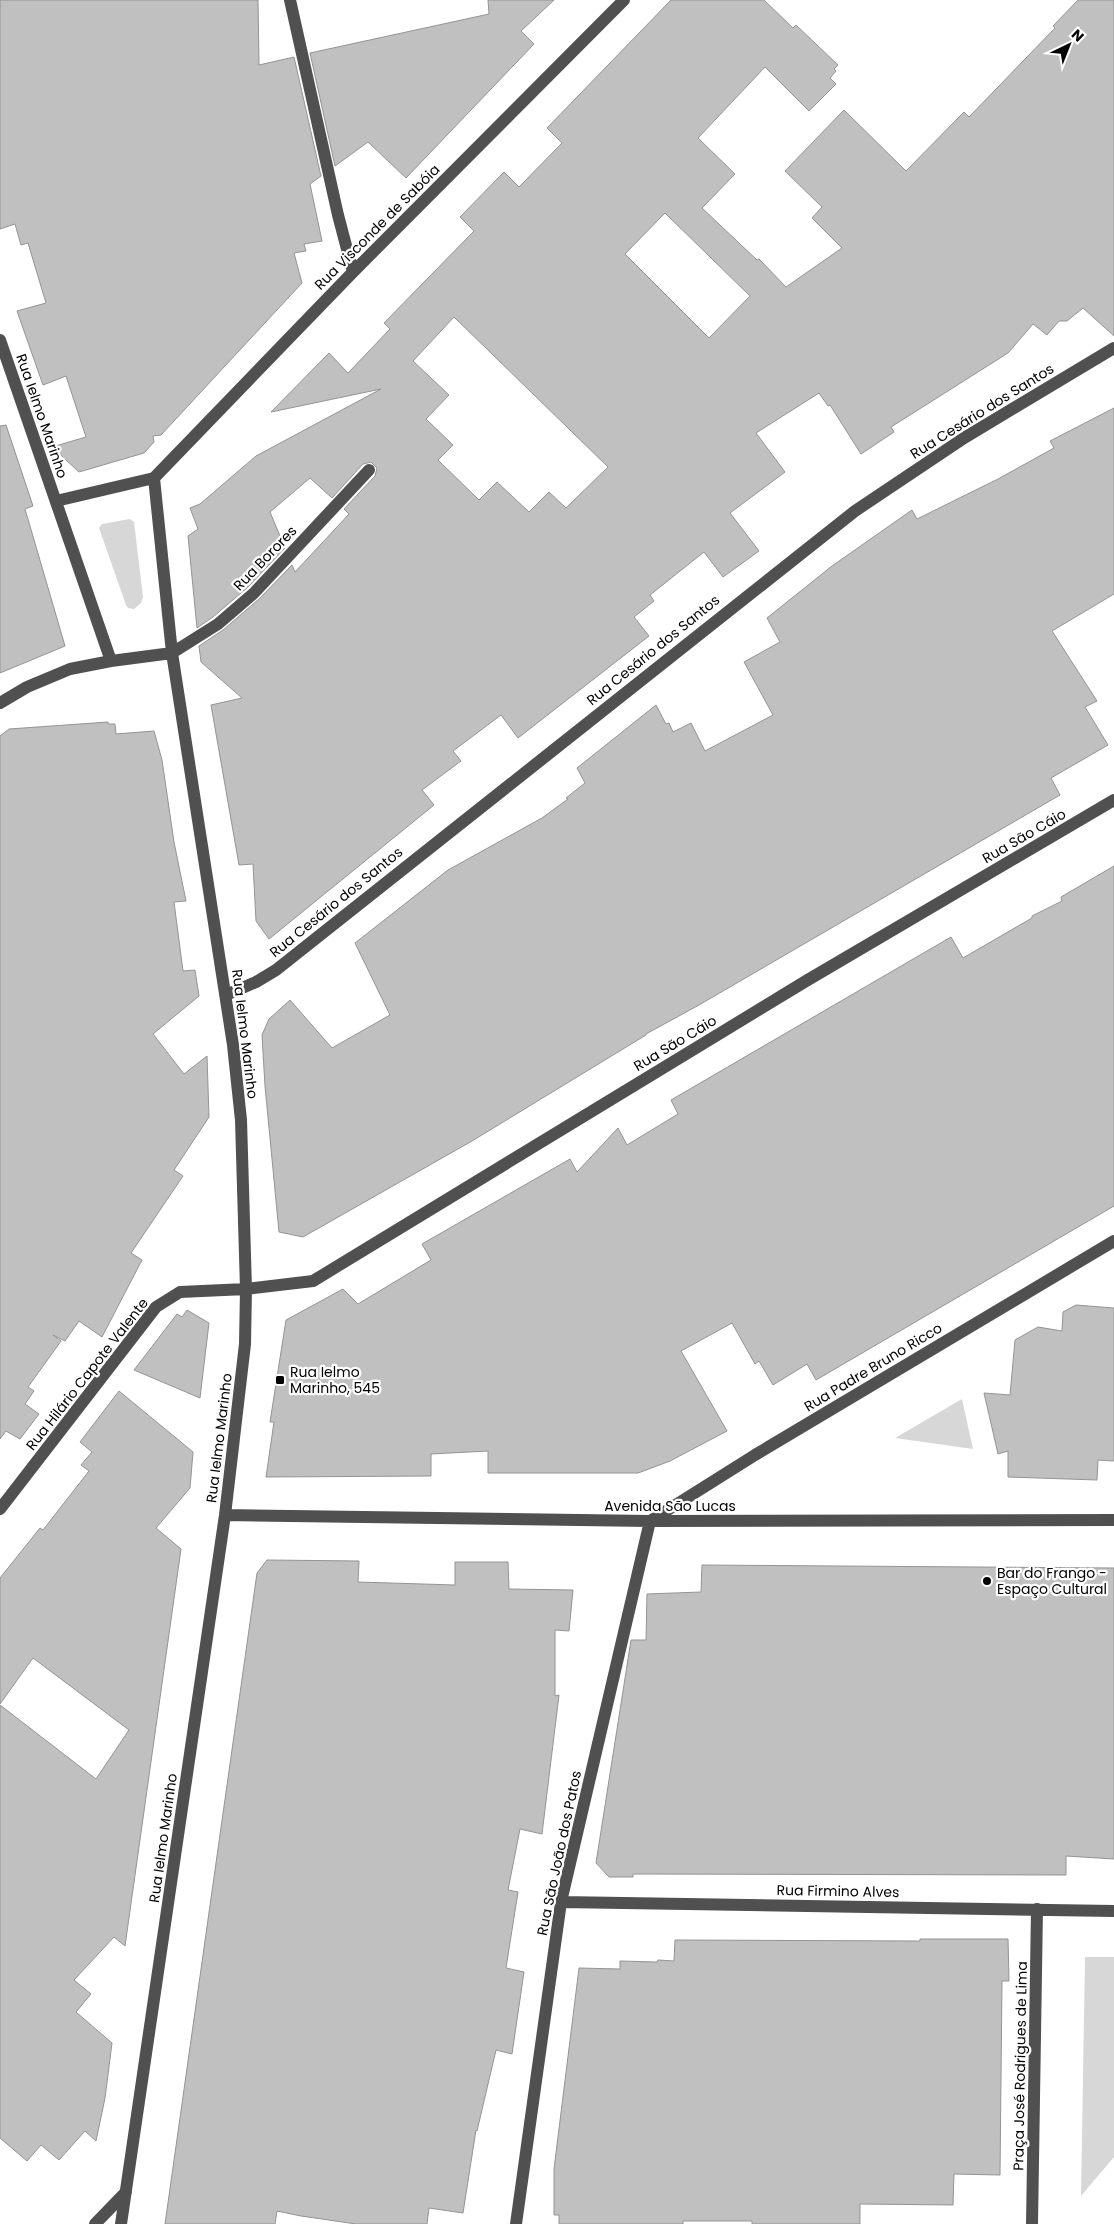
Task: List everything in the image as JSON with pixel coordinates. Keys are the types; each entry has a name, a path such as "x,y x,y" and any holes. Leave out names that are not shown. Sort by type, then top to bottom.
{"street":[{"path":"290,0 338,216 353,272"},
{"name":"Rua Visconde de Sabóia","path":"154,478 353,272 624,0"},
{"name":"Rua Ielmo Marinho","path":"0,340 111,661"},
{"name":"Rua Cesário dos Santos","path":"226,995 256,982 276,970 855,511 964,438 1114,348"},
{"name":"Rua Borores","path":"172,653 218,624 254,593 369,470"},
{"path":"56,501 154,478"},
{"name":"Rua Ielmo Marinho","path":"121,2224 225,1515 246,1344 241,1120 226,995 172,653 154,478"},
{"path":"0,703 27,687 70,669 111,661 172,653"},
{"name":"Rua São Cáio","path":"246,1289 313,1282 806,981 1114,800"},
{"name":"Rua Padre Bruno Ricco","path":"650,1522 756,1455 1114,1241"},
{"name":"Rua Hilário Capote Valente","path":"0,1509 156,1307 180,1292 246,1289"},
{"name":"Avenida São Lucas","path":"225,1515 650,1522 1114,1520"},
{"name":"Rua São João dos Patos","path":"516,2224 561,1902 650,1522"},
{"name":"Rua Firmino Alves","path":"561,1902 1114,1910"},
{"name":"Praça José Rodrigues de Lima","path":"1032,2224 1038,1909"},
{"path":"95,2224 126,2192"}],"shaded area":[{"path":"130,519 134,522 143,597 141,603 134,609 128,608 126,605 99,528 102,524"},
{"path":"962,1399 973,1449 895,1438"},
{"path":"1085,1957 1114,1957 1114,2157 1081,2196"}],"building":[{"path":"0,0 258,0 259,65 294,57 321,176 310,184 322,241 304,244 306,251 294,253 302,283 161,435 153,436 154,442 144,453 79,472 52,447 86,437 66,376 43,385 17,311 46,303 28,243 21,245 15,224 0,229"},
{"path":"488,0 554,0 521,31 534,44 406,178 368,142 335,166 310,53 489,14"},
{"path":"671,0 764,0 793,28 796,25 838,65 830,78 836,84 809,111 765,67 698,138 735,174 702,208 757,260 759,259 786,287 842,248 812,218 822,207 785,171 844,110 906,171 964,112 969,117 1055,28 1053,26 1078,0 1114,0 1114,336 1083,308 1067,321 1059,321 1047,335 1033,324 1008,353 891,427 894,432 861,454 830,405 828,406 819,393 756,433 785,472 730,513 759,551 723,577 704,552 650,595 654,601 634,617 649,636 518,738 501,715 453,751 461,761 422,790 434,805 269,939 256,921 253,864 239,865 211,705 242,698 201,662 199,646 223,630 259,599 292,565 295,572 349,514 344,509 375,476 377,468 371,462 363,464 332,498 310,478 270,512 285,548 248,587 197,628 188,536 198,529 190,508 200,504 256,456 381,389 271,412 329,353 348,373 390,329 384,323 474,231 460,217 504,172 519,187 562,143 547,128","holes":["665,213 750,296 709,338 625,254","454,317 608,467 566,508 549,492 529,512 497,482 479,500 438,460 453,445 426,419 449,395 413,361"]},
{"path":"1114,408 1114,594 1052,631 1097,701 1085,707 1108,745 1051,778 1060,795 646,1034 472,1141 303,1237 279,1232 262,1035 269,1019 290,1000 332,1048 390,1015 355,943 448,870 542,818 568,799 566,798 585,783 577,768 656,705 666,724 669,723 673,732 691,723 705,751 773,715 744,662 780,642 767,618 832,566 912,510 917,519 998,479 1054,448 1050,441"},
{"path":"6,425 33,506 25,509 65,646 0,673 0,426"},
{"path":"108,722 108,724 115,724 116,734 154,731 162,760 174,842 186,901 174,902 183,971 195,970 199,996 153,1034 184,1074 207,1056 209,1117 174,1170 183,1176 131,1253 142,1260 102,1337 79,1321 65,1341 53,1335 61,1341 28,1387 34,1391 25,1404 39,1414 20,1439 6,1431 0,1439 0,736 9,729"},
{"path":"1114,866 1114,1206 816,1380 807,1364 773,1385 759,1361 755,1364 732,1323 681,1351 727,1431 670,1461 638,1473 488,1473 488,1451 431,1454 431,1476 266,1477 274,1422 270,1422 286,1320 343,1289 358,1304 431,1260 422,1244 570,1159 577,1172 618,1128 627,1145 678,1114 671,1100 951,937 963,958 1032,918 1032,916 1062,901 1061,897"},
{"path":"1076,1305 1114,1308 1114,1461 1098,1460 1097,1480 1008,1477 1008,1451 998,1454 984,1393 1010,1395 1015,1340 1038,1327 1062,1331 1063,1312"},
{"path":"187,1310 209,1323 200,1398 134,1370 177,1314 182,1317"},
{"path":"119,1391 193,1452 190,1488 156,1528 181,1549 125,1946 114,1937 74,1980 91,1994 76,2012 112,2043 105,2098 96,2141 85,2131 59,2160 41,2145 27,2161 0,2138 0,1705 96,1779 129,1730 33,1658 0,1704 0,1578 40,1528 43,1530 89,1471 81,1465 92,1452 80,1442"},
{"path":"267,1560 359,1561 358,1582 455,1585 455,1562 508,1562 509,1589 573,1590 569,1631 555,1630 555,1696 559,1695 542,1834 520,1829 508,1890 518,1892 506,1968 524,1972 512,2054 496,2050 476,2130 463,2213 429,2208 427,2224 356,2224 277,2211 275,2224 165,2224 257,1573"},
{"path":"702,1565 1114,1568 1114,1859 1066,1856 1066,1875 633,1874 633,1877 609,1877 596,1863 631,1640 646,1640 647,1594 701,1592"},
{"path":"920,1939 1008,1939 1009,1981 1002,1981 1000,2175 954,2174 953,2205 860,2204 860,2224 752,2224 752,2221 683,2221 683,2224 559,2224 559,2215 554,2215 554,2169 579,1968 620,1969 620,1961 674,1961 675,1940 920,1941"}],"place":[{"name":"Rua Ielmo Marinho, 545","path":"280,1380"},
{"name":"Bar do Frango - Espaço Cultural","path":"987,1581"}]}
